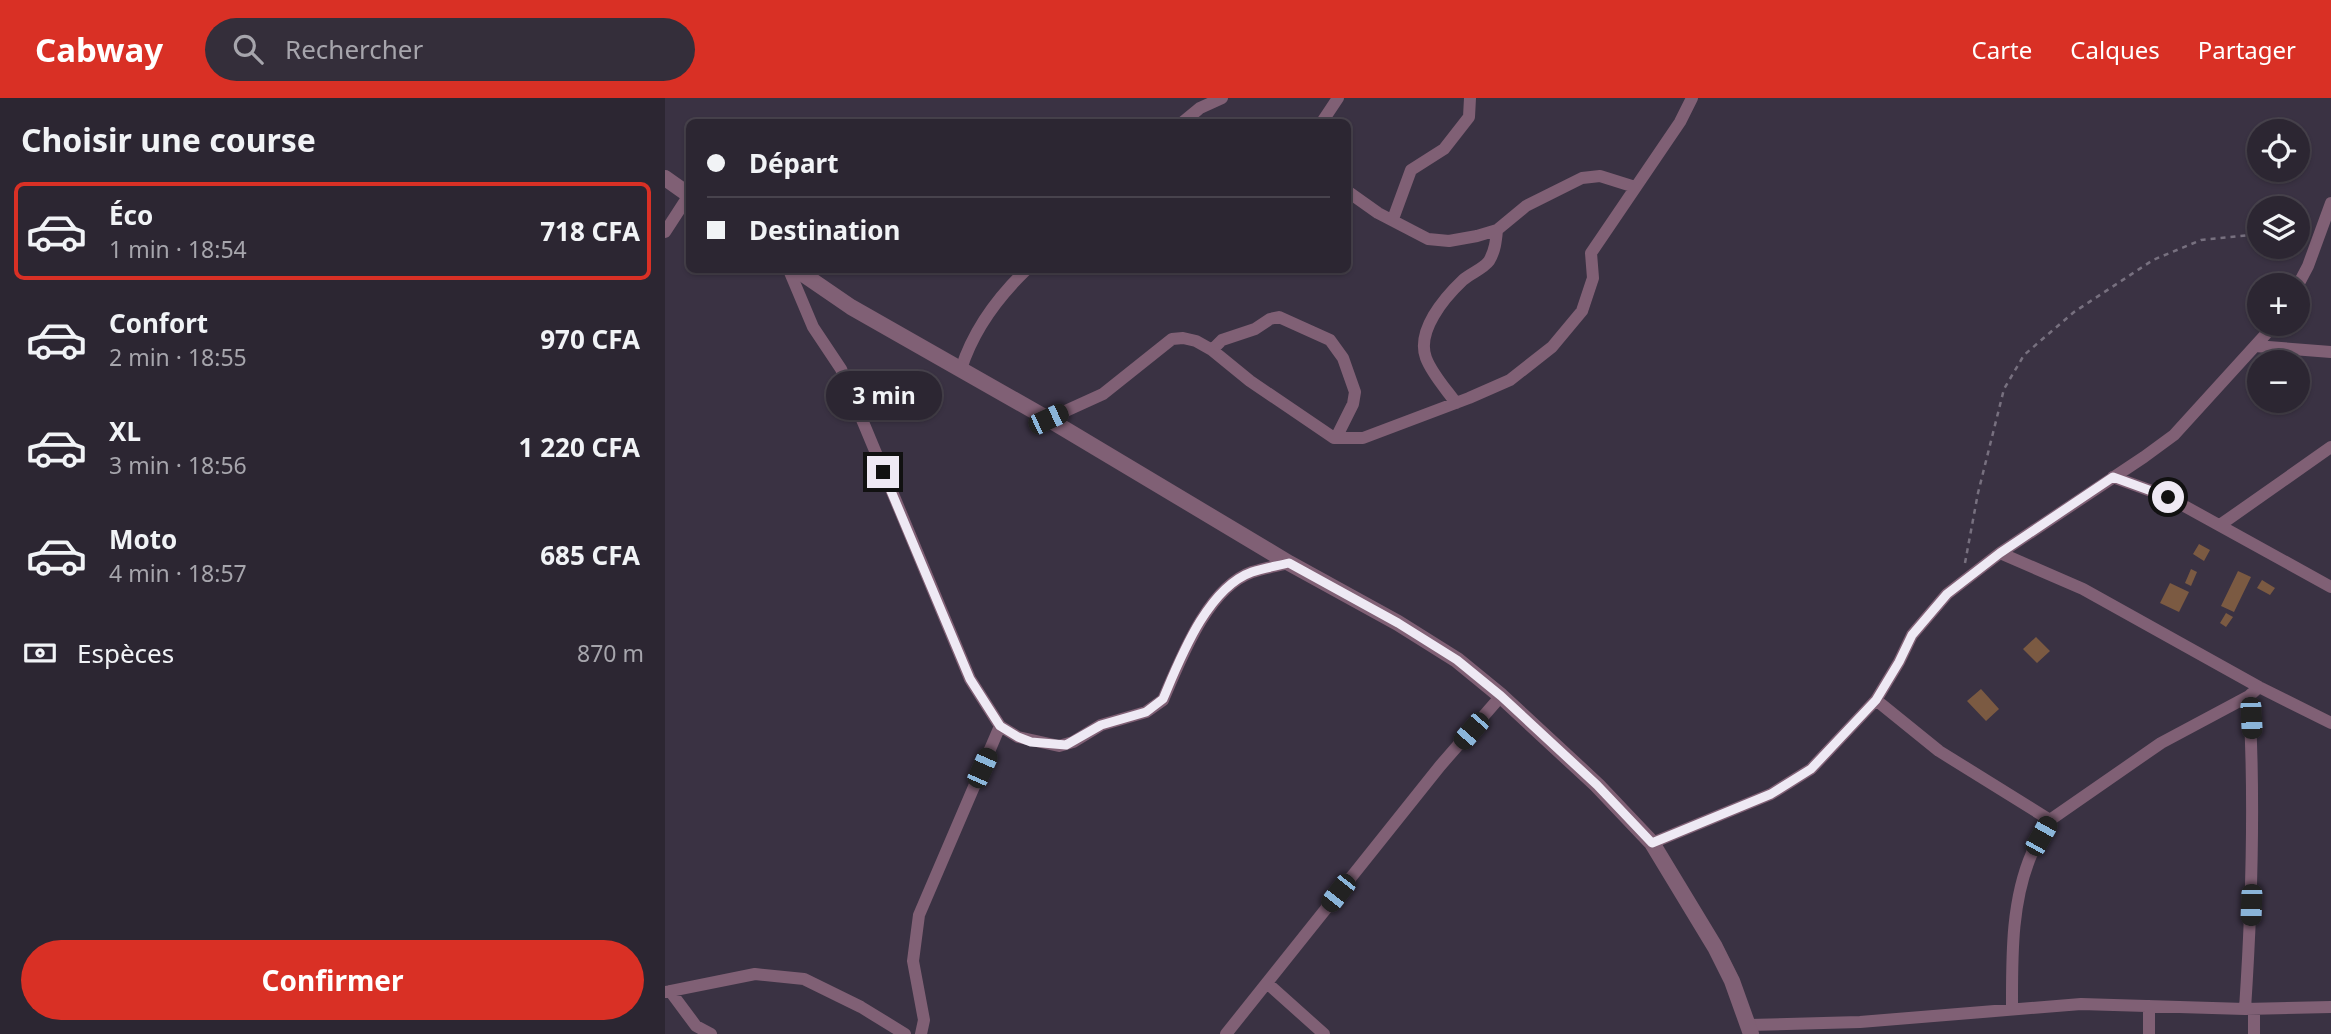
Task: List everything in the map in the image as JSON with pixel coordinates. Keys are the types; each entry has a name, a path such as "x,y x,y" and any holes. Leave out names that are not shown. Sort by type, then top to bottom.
{"street":[{"path":"1187,119 1200,108 1222,98"},
{"path":"1324,119 1338,98"},
{"path":"1393,219 1411,170 1444,149 1469,117 1470,98"},
{"path":"1048,419 1103,394 1172,339 1183,338 1196,341 1212,350 1249,381 1336,438 1363,438 1510,380 1552,347 1581,311 1593,278 1591,253 1680,122 1692,98"},
{"path":"1351,194 1378,213 1437,242 1478,236 1497,230 1526,206 1583,178 1600,176 1635,187"},
{"path":"665,178 686,193"},
{"path":"665,232 686,200"},
{"path":"2304,273 2331,203"},
{"path":"1456,403 1427,360 1422,344 1425,331 1461,282 1487,264 1493,254 1497,230"},
{"path":"790,273 813,327 841,369 970,679 1000,726 1018,737 1059,746 1073,742 1101,725 1154,708 1163,699 1196,627 1223,594 1250,572 1289,563"},
{"path":"801,273 851,307 1048,419 1457,660 1501,696 1597,785 1652,843 1715,947 1732,981 1750,1030 2081,1004 2249,1009 2331,1007"},
{"path":"961,369 968,348 993,308 1005,290 1023,273"},
{"path":"1212,350 1222,340 1255,329 1270,319 1279,317 1329,340 1343,358 1355,392 1353,404 1336,438"},
{"path":"1652,843 1771,794 1811,769 1876,700 1912,635 1947,594 2000,553 2174,435 2264,336"},
{"path":"2255,346 2331,352"},
{"path":"2220,525 2331,447"},
{"path":"2113,477 2168,497 2331,587"},
{"path":"2000,553 2083,589 2254,691 2331,723"},
{"path":"2012,1008 2012,964 2017,913 2032,853 2050,820 2161,743 2254,691"},
{"path":"2254,691 2249,1009 2255,1034"},
{"path":"1226,1034 1431,776 1501,696"},
{"path":"1876,700 1938,751 2050,820"},
{"path":"921,1034 924,1020 913,961 919,915 1000,726"},
{"path":"711,1034 696,1026 668,991 755,974 804,979 861,1007 905,1034"},
{"path":"1267,983 1324,1034"},
{"path":"2149,1006 2149,1034"}],"path":[{"path":"1962,580 1978,493 2004,389 2024,355 2074,312 2153,260 2201,240 2247,235"}],"building":[{"path":"2199,544 2210,550 2204,561 2193,554"},
{"path":"2191,569 2197,572 2191,586 2185,583"},
{"path":"2238,571 2251,577 2234,612 2221,606"},
{"path":"2262,580 2275,588 2270,595 2257,588"},
{"path":"2170,583 2189,592 2179,612 2160,603"},
{"path":"2226,613 2233,617 2226,627 2220,623"},
{"path":"2036,637 2050,651 2037,663 2023,649"},
{"path":"1981,689 1999,709 1986,721 1967,701"}],"route":[{"path":"883,472 970,679 1000,726 1018,737 1031,742 1066,745 1101,725 1154,708 1163,699 1196,627 1213,604 1236,581 1250,572 1289,563 1398,623 1457,660 1501,696 1597,785 1652,843 1771,794 1811,769 1876,700 1912,635 1947,594 2000,553 2113,477 2168,497"}]}
